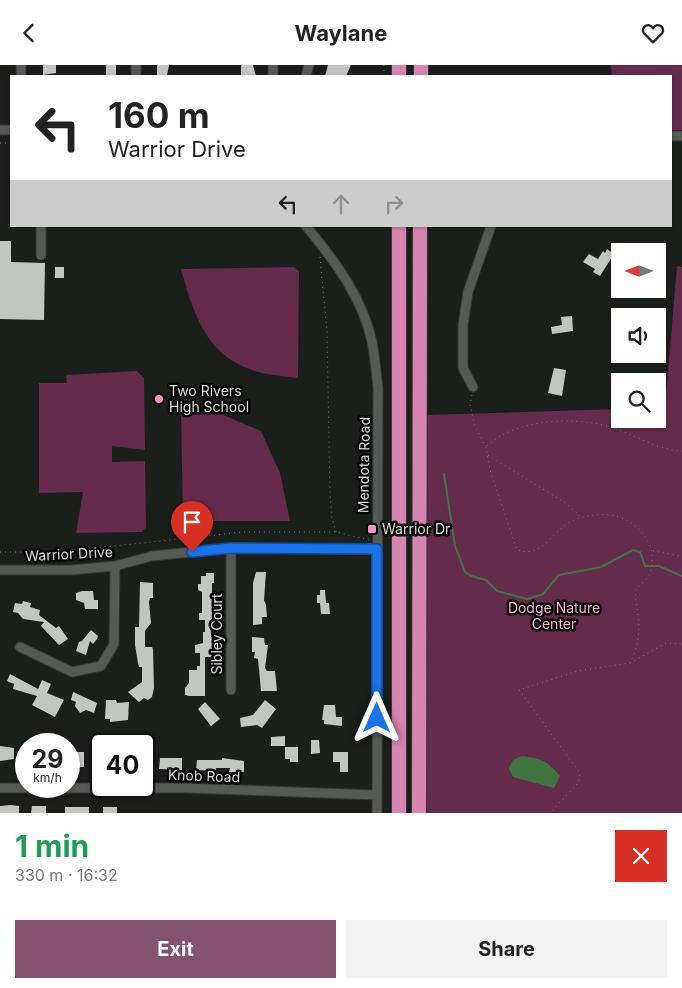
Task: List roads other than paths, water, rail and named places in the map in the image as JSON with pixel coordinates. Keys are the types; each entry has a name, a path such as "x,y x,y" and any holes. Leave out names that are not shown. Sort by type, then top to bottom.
{"highway":[{"path":"399,227 399,813"},
{"path":"419,813 420,227"}],"street":[{"path":"41,227 41,255"},
{"name":"Mendota Road","path":"307,227 330,255 348,283 363,313 372,340 378,387 377,813"},
{"path":"473,387 463,368 463,325 468,292 491,227"},
{"name":"Warrior Drive","path":"0,570 71,570 115,566 152,556 231,548 377,549"},
{"name":"Sibley Court","path":"231,548 231,690"},
{"path":"20,647 72,672 101,666 114,644 115,566"},
{"name":"Knob Road","path":"0,788 185,788 377,795"}],"waterway":[{"path":"444,474 455,546 465,572 471,576 486,580 497,591 527,599 543,594 559,575 601,567 633,550 640,552 645,566 659,566 682,576"}],"place":[{"name":"Two Rivers High School","path":"159,399"},
{"name":"Warrior Dr","path":"372,529"}],"park label":[{"name":"Dodge Nature Center","path":"554,616"}]}
